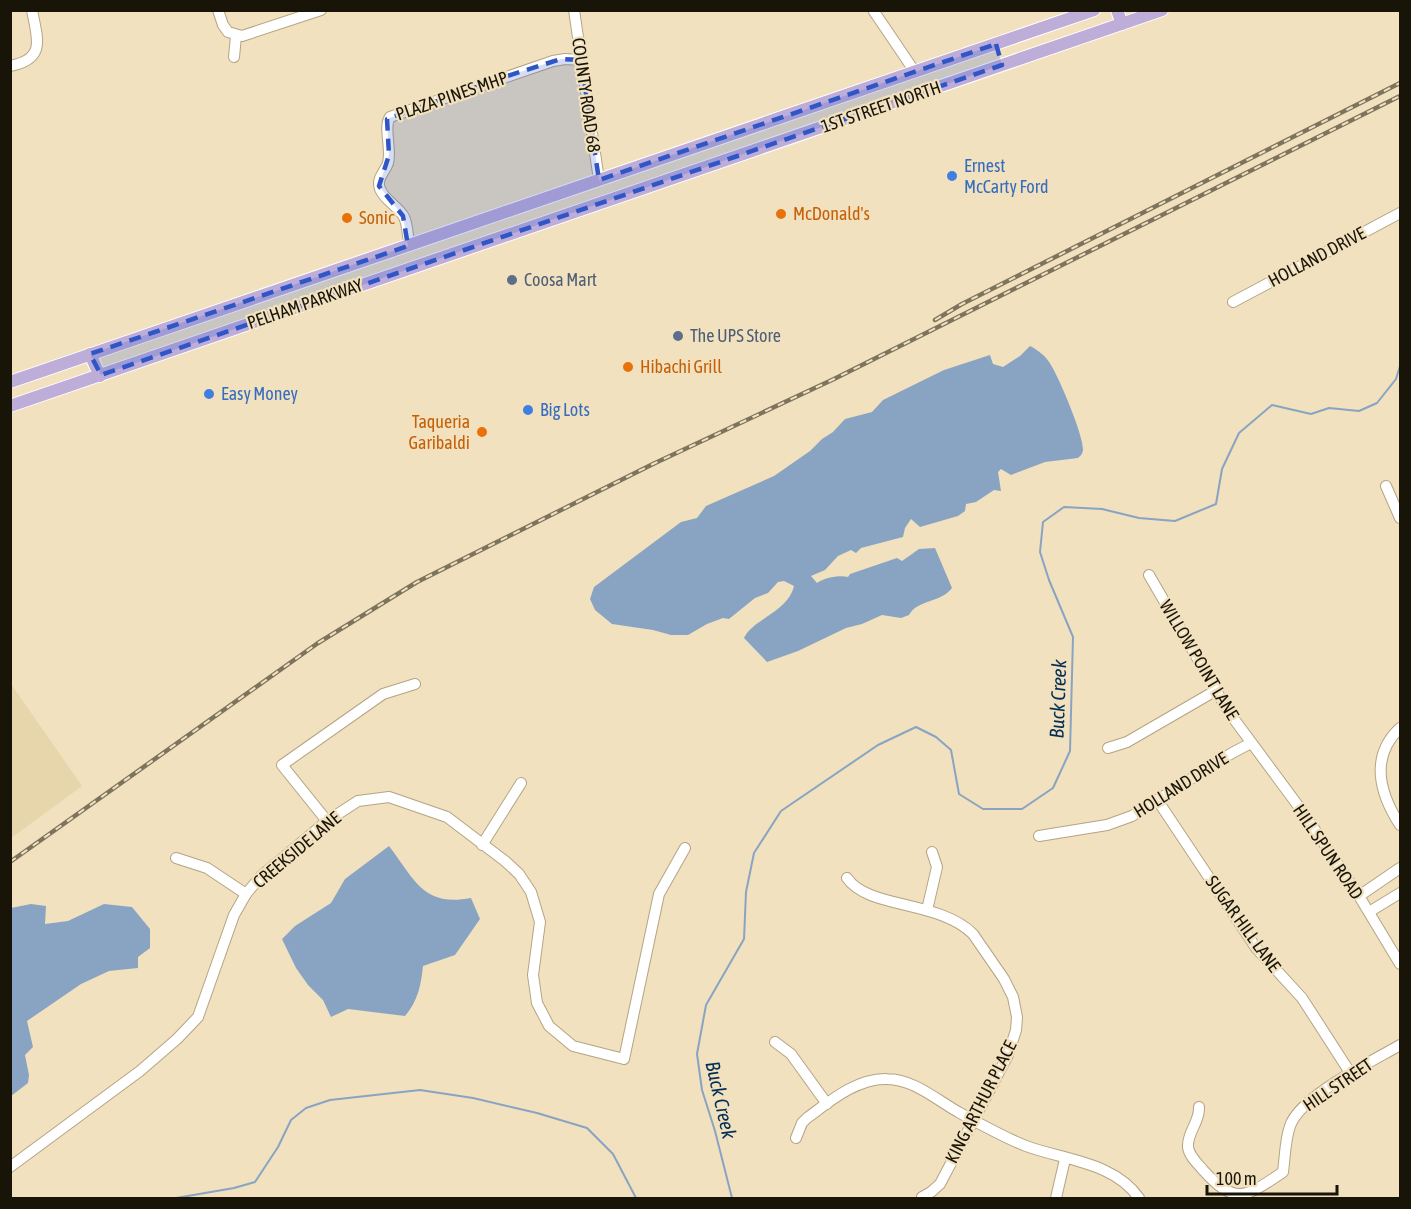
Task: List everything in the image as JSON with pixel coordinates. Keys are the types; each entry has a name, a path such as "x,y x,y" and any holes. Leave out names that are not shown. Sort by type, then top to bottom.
{"main road":[{"name":"1ST STREET NORTH","path":"599,180 1094,10"},
{"path":"1117,10 1122,24"},
{"name":"1ST STREET NORTH","path":"600,203 1162,10"},
{"path":"996,44 1002,65"},
{"path":"915,72 926,91"},
{"path":"803,110 811,131"},
{"path":"702,145 709,166"},
{"path":"599,180 600,203"},
{"name":"PELHAM PARKWAY","path":"10,382 599,180"},
{"name":"PELHAM PARKWAY","path":"10,406 600,203"},
{"path":"376,257 386,276"},
{"path":"250,300 255,321"},
{"path":"90,354 100,376"}],"street":[{"path":"10,66 38,59 38,43 32,10"},
{"path":"218,10 228,32 236,36 250,34 321,10"},
{"name":"COUNTY ROAD 68","path":"574,10 599,180"},
{"path":"873,10 915,72"},
{"path":"234,57 236,36"},
{"name":"PLAZA PINES MHP","path":"410,245 403,216 387,201 379,186 379,179 388,162 387,123 390,117 553,61 581,60"},
{"name":"HOLLAND DRIVE","path":"1233,302 1401,213"},
{"path":"1386,486 1401,518"},
{"name":"WILLOW POINT LANE","path":"1149,575 1215,691 1251,743"},
{"path":"327,821 282,765 383,694 415,684"},
{"path":"1108,748 1127,742 1215,691"},
{"path":"1401,728 1387,744 1380,776 1387,804 1401,825"},
{"name":"HOLLAND DRIVE","path":"1039,836 1125,820 1251,743"},
{"name":"HILL SPUN ROAD","path":"1251,743 1305,815 1401,964"},
{"path":"482,844 521,783"},
{"name":"CREEKSIDE LANE","path":"10,1167 140,1071 198,1017 234,915 246,894 261,876 327,821 358,801 389,797 447,817 512,867 531,892 540,922 533,975 537,1003 549,1026 573,1046 624,1059 659,894 685,848"},
{"name":"SUGAR HILL LANE","path":"1158,801 1256,948 1302,998 1351,1074"},
{"path":"927,910 937,867 932,852"},
{"path":"176,858 207,868 246,894"},
{"path":"1359,896 1401,868"},
{"name":"KING ARTHUR PLACE","path":"847,878 858,891 927,910 957,921 974,934 1009,989 1016,1007 1017,1021 1012,1046 940,1184 922,1197"},
{"path":"1369,912 1401,893"},
{"path":"775,1042 791,1054 827,1104"},
{"name":"HILL STREET","path":"1198,1107 1198,1118 1191,1133 1189,1151 1216,1184 1232,1194 1245,1194 1282,1172 1290,1126 1295,1115 1312,1099 1401,1045"},
{"path":"796,1138 802,1123 827,1104 860,1084 889,1078 907,1082 974,1121 1023,1145 1108,1172 1127,1185 1139,1198"},
{"path":"1056,1198 1065,1159"}],"highlighted area":[{"path":"996,44 1002,65 101,375 90,354 408,246 403,216 379,186 389,155 387,119 504,77 561,59 581,60 599,180"}],"shaded area":[{"path":"11,684 82,786 10,838"}],"water":[{"path":"1030,346 1047,359 1060,382 1082,442 1081,455 1078,458 1045,462 1011,475 1001,469 998,472 1001,491 994,490 976,502 966,504 965,511 958,516 920,527 911,519 905,528 903,537 861,548 856,553 851,550 838,556 825,570 811,576 817,583 832,577 848,577 850,574 897,558 902,561 919,549 935,548 952,588 947,593 918,606 909,615 901,618 882,615 767,662 744,638 748,631 778,609 790,595 794,586 784,581 778,582 768,593 755,598 729,619 723,618 707,624 688,635 671,635 612,624 595,610 590,599 594,587 681,522 697,518 706,506 774,476 810,451 845,419 872,412 883,400 944,370 990,355 993,364 1003,367"},
{"path":"389,846 422,888 442,898 455,900 471,898 480,919 455,955 423,966 418,992 405,1016 348,1009 331,1017 323,1000 296,968 282,939 295,926 331,903 345,879"},
{"path":"31,904 46,906 45,924 68,921 104,904 132,907 150,929 150,948 138,957 138,968 109,971 81,984 27,1021 33,1047 25,1055 29,1075 28,1083 11,1096 11,908"}],"waterway":[{"name":"Buck Creek","path":"732,1198 702,1090 697,1054 706,1005 744,939 746,892 754,853 781,811 878,745 916,727 936,737 951,750 959,794 983,809 1022,809 1053,788 1070,751 1073,637 1040,552 1043,522 1064,507 1102,509 1139,518 1175,521 1216,504 1222,469 1239,433 1272,405 1311,414 1329,408 1359,411 1377,403 1396,379 1400,366"},
{"name":"Buck Creek","path":"176,1198 255,1182 278,1147 291,1120 306,1108 330,1100 420,1090 473,1098 587,1128 613,1154 636,1198"}],"railway":[{"path":"935,320 962,304 1400,83"},
{"path":"10,862 318,643 417,582 653,464 834,379 1400,96"}],"place":[{"name":"Ernest McCarty Ford","path":"952,176"},
{"name":"McDonald's","path":"781,214"},
{"name":"Sonic","path":"347,218"},
{"name":"Coosa Mart","path":"512,280"},
{"name":"The UPS Store","path":"678,336"},
{"name":"Hibachi Grill","path":"628,367"},
{"name":"Easy Money","path":"209,394"},
{"name":"Big Lots","path":"528,410"},
{"name":"Taqueria Garibaldi","path":"482,432"}]}
